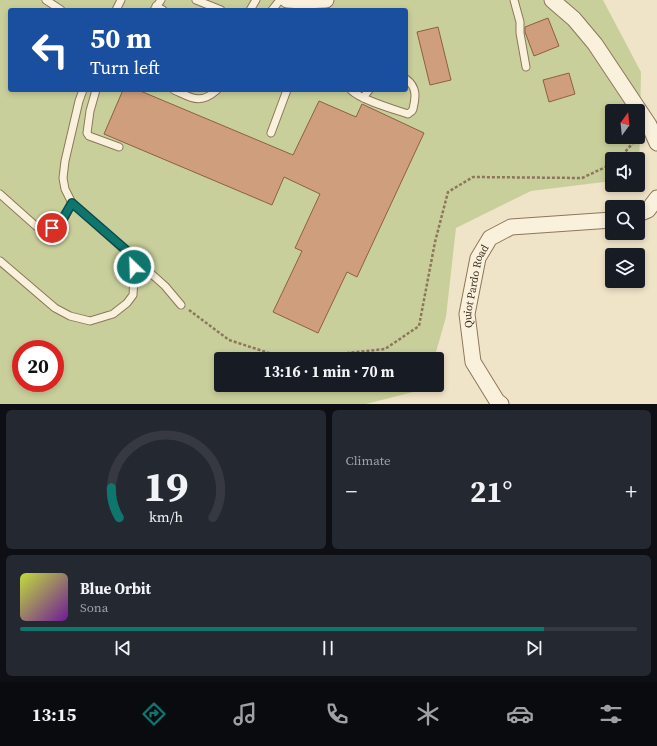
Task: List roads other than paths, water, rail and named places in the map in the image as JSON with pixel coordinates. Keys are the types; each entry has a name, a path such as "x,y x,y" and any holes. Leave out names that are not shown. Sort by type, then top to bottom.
{"street":[{"path":"287,0 326,0"},
{"path":"552,0 574,19 595,44 649,125 657,143"},
{"path":"645,211 648,210 657,198"},
{"name":"Quiot Pardo Road","path":"498,403 473,362 467,314 478,258 490,238 510,227 605,220"}],"lane":[{"path":"46,0 59,8"},
{"path":"155,8 161,0"},
{"path":"196,0 216,8"},
{"path":"274,8 280,0"},
{"path":"514,0 520,22 520,33 526,67"},
{"path":"352,92 363,98 408,114 414,109 416,94 412,84 408,81"},
{"path":"82,92 65,161 65,189 72,203 166,286 181,305"},
{"path":"95,92 90,110 87,133 89,136 119,147"},
{"path":"179,92 195,99 200,99 206,98 214,92"},
{"path":"271,133 286,92"},
{"path":"363,98 368,92"},
{"path":"0,194 37,227 44,229 52,228 61,222 72,203"},
{"path":"0,261 55,308 70,316 90,320 113,314 127,304 133,295 134,257"}]}
